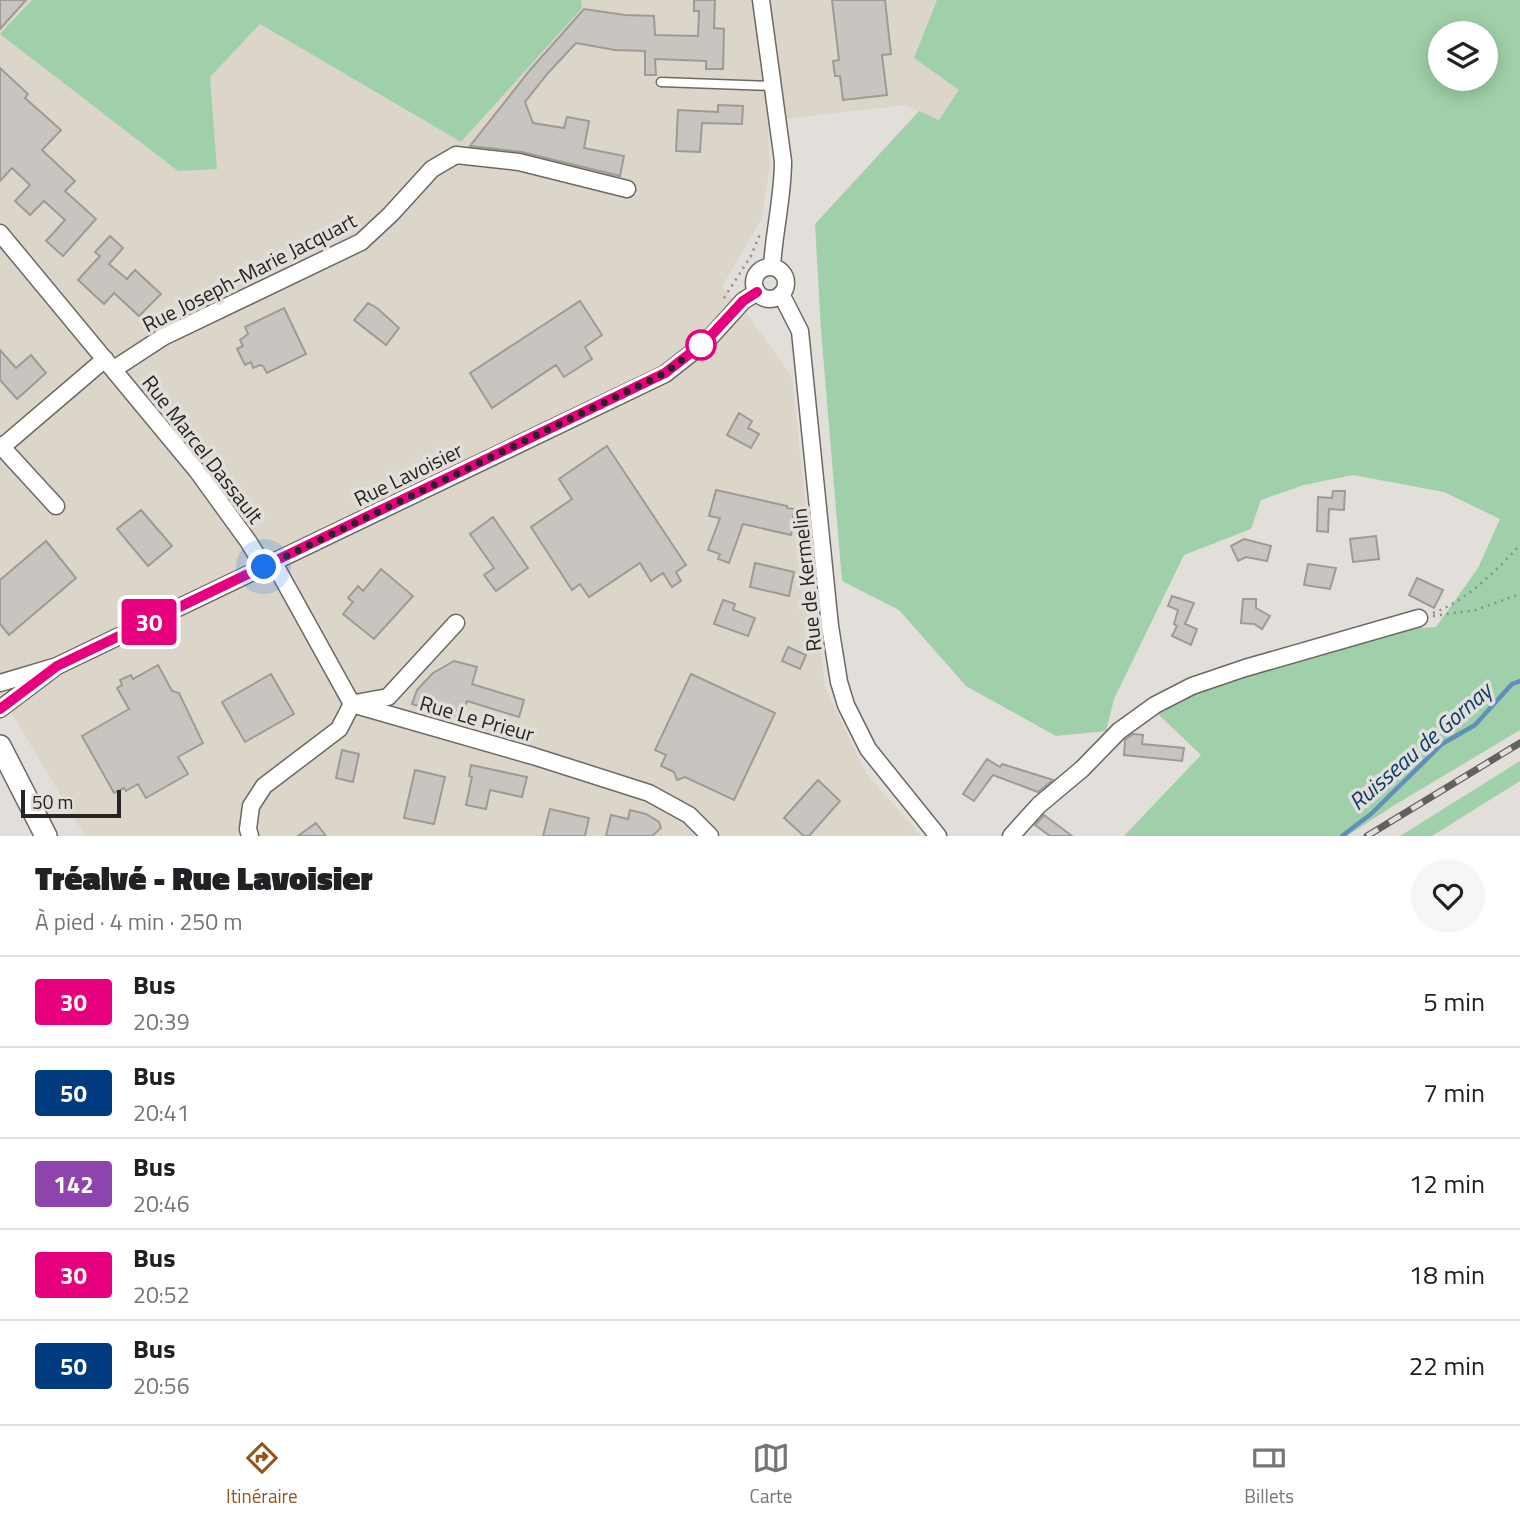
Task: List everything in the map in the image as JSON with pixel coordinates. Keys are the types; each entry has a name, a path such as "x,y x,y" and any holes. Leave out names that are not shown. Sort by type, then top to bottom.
{"main road":[{"path":"0,746 46,836"}],"street":[{"path":"761,0 783,161 772,267"},
{"name":"Rue Joseph-Marie Jacquart","path":"109,364 361,242 432,169 456,155 519,162 627,189"},
{"name":"Rue Marcel Dassault","path":"0,233 198,472 248,541 269,565 352,704"},
{"path":"772,267 784,276 785,288 780,294 766,298 754,287 756,275 762,269 772,267"},
{"name":"Rue Lavoisier","path":"0,683 57,666 665,373 706,341 743,301 757,292"},
{"name":"Rue de Kermelin","path":"780,294 800,331 830,626 839,682 846,705 868,749 938,836"},
{"path":"56,506 1,446 109,364"},
{"path":"1011,836 1039,805 1082,769 1119,732 1156,705 1192,686 1245,668 1419,618"},
{"name":"Rue Le Prieur","path":"352,704 388,697 456,623"},
{"name":"Rue Lavoisier","path":"0,709 57,666"},
{"path":"250,836 248,829 251,806 264,786 339,729 352,704"},
{"name":"Rue Le Prieur","path":"352,704 649,793 688,815 710,836"}],"lane":[{"path":"661,82 774,86"}],"path":[{"path":"719,306 751,256 762,229"},
{"path":"1419,618 1451,607 1508,559 1520,545"},
{"path":"1419,618 1476,610 1520,594"}],"shaded area":[{"path":"0,0 32,0 0,34"},
{"path":"581,0 937,0 915,58 960,90 939,120 905,105 768,121 770,166 761,220 722,287 747,314 792,377 825,687 866,773 921,836 85,836 0,694 0,34 217,169 210,77 260,24 461,142 582,8"}],"green space":[{"path":"32,0 581,0 582,8 461,142 260,24 210,77 217,169 178,171 0,34"},
{"path":"937,0 1520,0 1520,730 1347,836 1124,836 1201,755 1157,713 1200,691 1304,658 1418,628 1436,627 1478,568 1500,519 1444,492 1353,475 1304,485 1261,500 1251,529 1184,555 1114,699 1106,731 1056,736 966,686 899,610 842,581 815,224 919,111 939,120 959,90 914,58"},
{"path":"1520,761 1520,781 1432,836 1400,836"}],"building":[{"path":"0,0 26,0 0,29"},
{"path":"694,0 715,0 714,28 724,29 723,69 706,69 706,61 655,59 656,75 645,75 645,51 615,50 576,43 525,102 533,123 564,128 567,117 589,121 584,148 624,156 620,176 522,152 470,146 530,70 584,9 654,16 655,35 698,36 699,11 694,11"},
{"path":"832,0 885,0 891,54 882,55 887,95 843,100 840,76 835,76 833,61 839,60"},
{"path":"0,68 28,94 25,98 61,130 42,150 75,181 65,191 96,219 63,256 46,241 65,220 44,201 30,215 15,201 30,185 12,168 0,181"},
{"path":"718,105 743,106 742,124 702,123 700,152 676,151 678,110 718,112"},
{"path":"110,236 123,248 109,264 127,279 135,270 161,294 139,316 114,293 104,304 78,280 100,256 95,252"},
{"path":"580,301 602,335 585,347 592,359 564,377 556,365 492,408 470,373"},
{"path":"368,303 399,328 386,345 354,320"},
{"path":"284,308 306,354 267,373 263,366 253,368 251,362 245,365 237,349 243,346 240,340 248,334 245,327"},
{"path":"0,350 16,368 31,355 46,373 17,399 0,380"},
{"path":"739,413 752,421 748,428 759,434 751,448 727,435"},
{"path":"607,446 686,565 676,572 681,581 672,587 663,573 651,581 640,563 589,597 580,584 572,590 531,527 572,499 559,479"},
{"path":"716,490 794,509 795,519 791,535 743,524 729,563 718,559 720,554 708,550 720,518 709,516"},
{"path":"1333,491 1345,491 1344,510 1329,509 1328,532 1317,531 1318,497 1332,498"},
{"path":"141,510 172,546 148,566 117,529"},
{"path":"493,517 528,568 496,591 484,575 494,568 470,534"},
{"path":"1376,536 1379,559 1353,562 1350,539"},
{"path":"1244,539 1271,546 1267,561 1246,557 1238,561 1231,546"},
{"path":"46,541 76,578 9,635 0,624 0,580"},
{"path":"755,563 794,572 789,596 750,587"},
{"path":"1308,564 1336,568 1330,589 1304,585"},
{"path":"381,569 413,596 374,639 343,614 353,602 348,598 358,586 363,591"},
{"path":"1417,578 1443,590 1434,608 1409,595"},
{"path":"1172,596 1194,603 1185,624 1197,629 1191,645 1172,636 1177,626 1174,624 1178,610 1168,606"},
{"path":"1243,599 1256,599 1256,608 1270,616 1262,629 1254,624 1241,623"},
{"path":"723,600 735,604 733,610 755,618 748,636 714,624"},
{"path":"788,647 806,655 800,669 782,661"},
{"path":"454,661 477,667 472,684 524,700 519,717 467,701 462,718 412,704 417,690 433,673"},
{"path":"158,665 172,691 179,693 203,743 178,757 188,774 146,798 138,784 126,791 124,788 114,793 82,736 129,709 117,688 122,685 120,680 131,675 133,679"},
{"path":"271,674 294,714 245,742 222,702"},
{"path":"691,674 775,713 734,800 685,777 677,780 674,772 661,766 666,755 655,750"},
{"path":"1133,734 1143,735 1142,744 1184,748 1182,761 1124,755 1125,740"},
{"path":"342,750 359,754 353,782 336,778"},
{"path":"987,759 1000,767 1002,764 1053,780 1038,792 993,775 974,801 963,794"},
{"path":"471,765 527,777 522,797 490,790 486,809 466,805 472,777 469,776"},
{"path":"415,770 445,777 434,824 404,818"},
{"path":"818,780 840,801 809,836 804,836 784,818"},
{"path":"550,809 589,818 585,836 543,836"},
{"path":"630,810 646,814 659,822 661,828 652,836 606,836 611,815 628,819"},
{"path":"1044,815 1072,836 1050,836 1035,825"},
{"path":"316,823 326,836 298,836"}],"waterway":[{"name":"Ruisseau de Gornay","path":"1342,836 1371,814 1442,744 1475,725 1512,684 1520,681"}],"railway":[{"path":"1367,836 1520,743"}],"bus line":[{"name":"30","path":"0,709 57,666 665,373 706,341 743,301 757,292"}],"route":[{"path":"264,567 665,373 701,345"}]}
